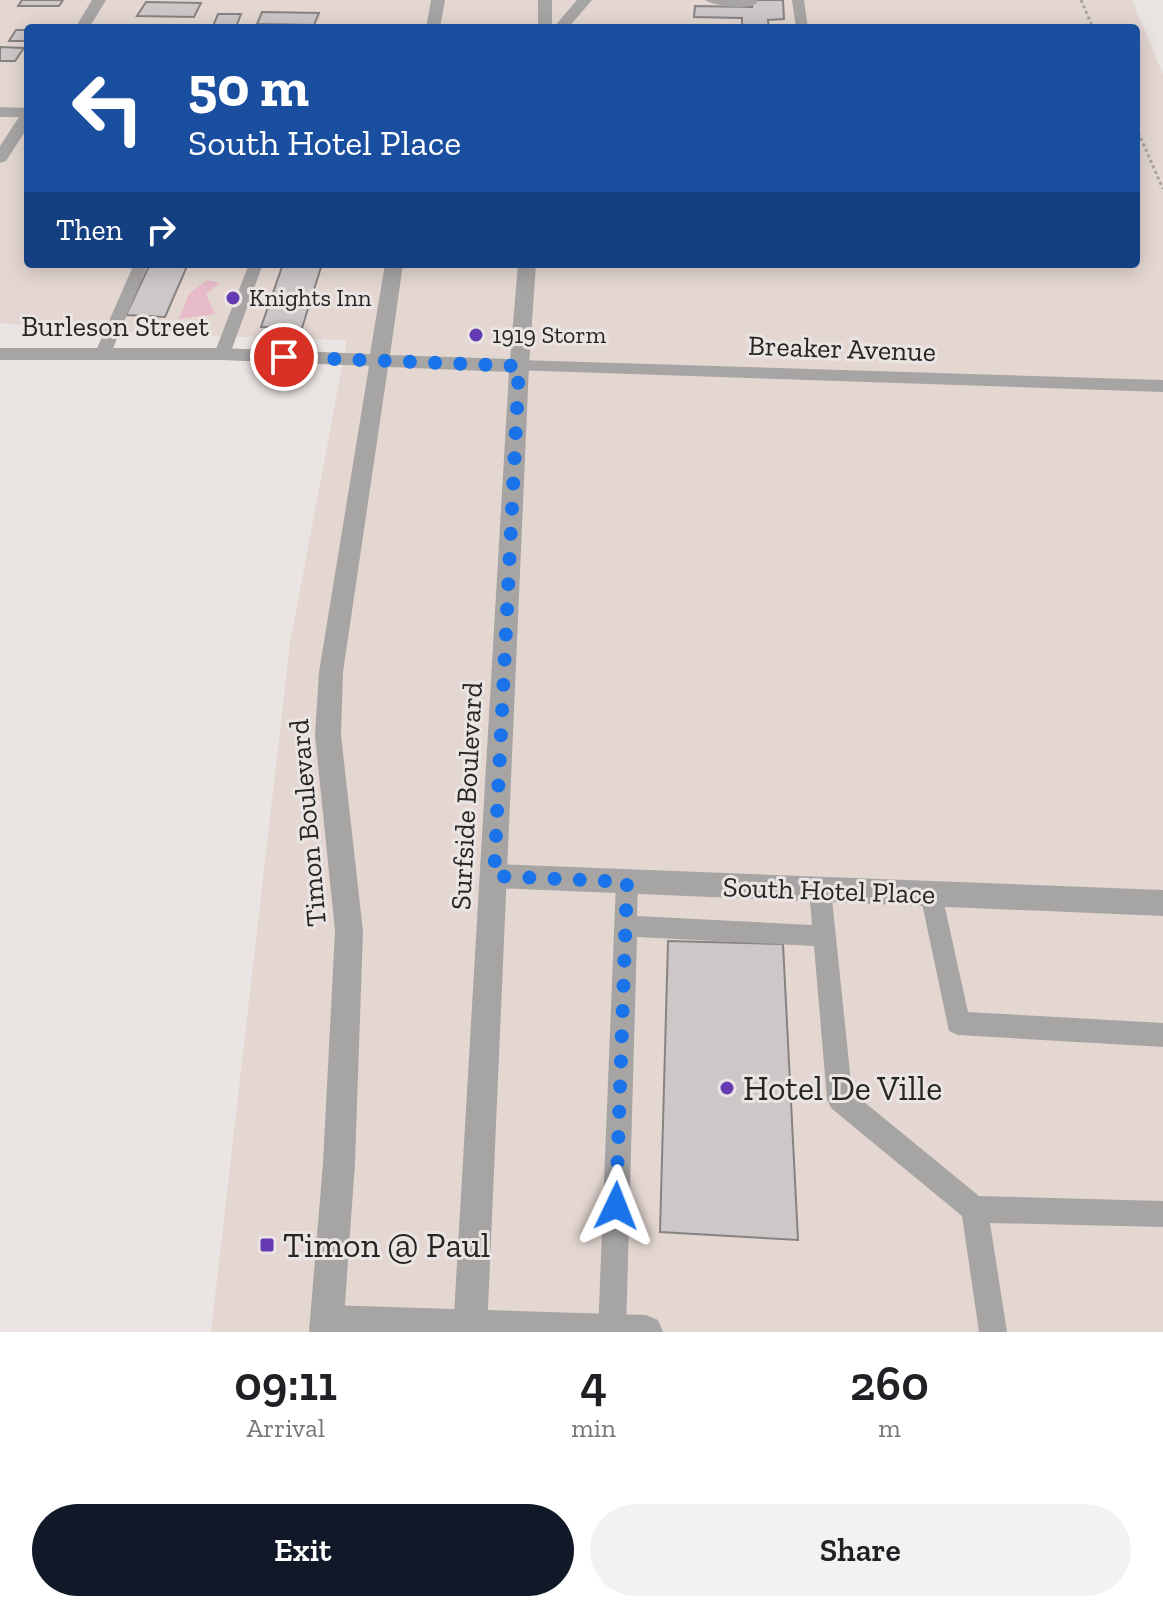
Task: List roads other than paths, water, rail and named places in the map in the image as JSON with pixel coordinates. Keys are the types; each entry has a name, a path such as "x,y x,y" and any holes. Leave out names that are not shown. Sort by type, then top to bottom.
{"street":[{"path":"84,24 99,0"},
{"path":"434,24 438,0"},
{"path":"545,0 545,24"},
{"path":"564,24 585,0"},
{"path":"0,112 24,114"},
{"path":"0,158 24,120"},
{"name":"Timon Boulevard","path":"326,1327 339,1163 349,931 328,735 331,672 393,268"},
{"name":"Surfside Boulevard","path":"470,1329 519,366 527,268"},
{"name":"Burleson Street","path":"0,354 222,354 519,366"},
{"name":"Breaker Avenue","path":"519,366 1163,386"},
{"name":"South Hotel Place","path":"494,876 1163,903"},
{"path":"326,1327 646,1332"}],"lane":[{"path":"711,0 751,3 751,0"},
{"path":"798,0 801,24"},
{"path":"103,353 139,268"},
{"path":"222,354 254,268"},
{"path":"612,1331 627,882"},
{"path":"820,889 840,1099 974,1209 1163,1214"},
{"path":"931,894 958,1023 1163,1035"},
{"path":"626,926 825,936"},
{"path":"974,1209 993,1332"}],"place":[{"name":"Knights Inn","path":"233,298"},
{"name":"1919 Storm","path":"476,335"},
{"name":"Hotel De Ville","path":"727,1088"},
{"name":"Timon @ Paul","path":"267,1245"}]}
